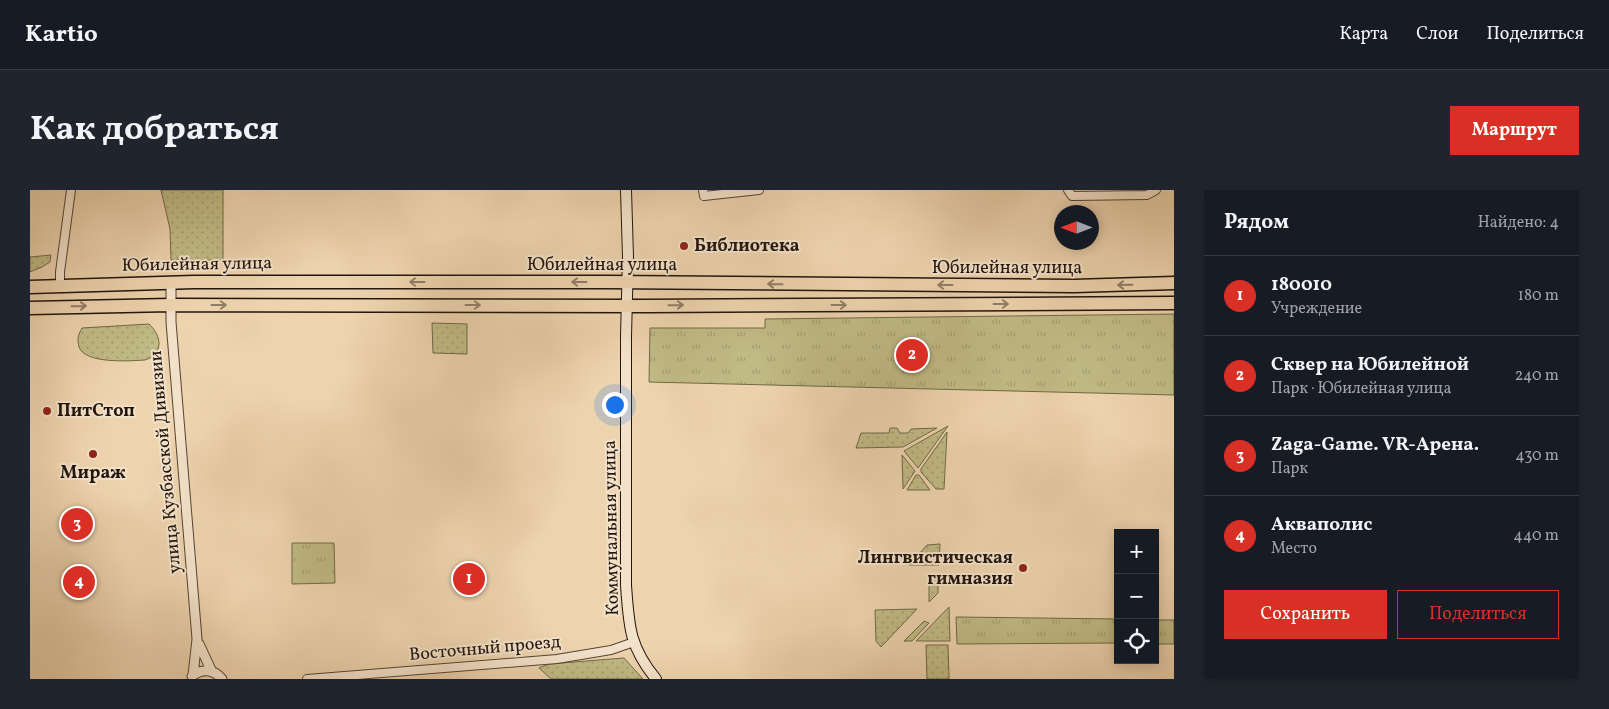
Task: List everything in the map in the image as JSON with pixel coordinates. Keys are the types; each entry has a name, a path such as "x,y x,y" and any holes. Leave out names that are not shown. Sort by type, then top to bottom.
{"highway":[{"name":"Юбилейная улица","path":"30,287 171,282 628,282 1064,286 1174,283"},
{"name":"Юбилейная улица","path":"30,308 170,305 628,306 1174,303"}],"main road":[{"name":"Коммунальная улица","path":"626,190 628,282 626,585 628,614 634,642 641,660 656,679"}],"street":[{"path":"60,286 60,272 71,190"},
{"path":"703,190 704,196 759,190"},
{"path":"1068,190 1072,196 1147,196 1156,190"},
{"name":"улица Кузбасской Дивизии","path":"171,282 170,305 197,639 191,677"},
{"name":"улица Кузбасской Дивизии","path":"197,639 212,672"},
{"name":"Восточный проезд","path":"308,679 557,659 610,650 634,642"},
{"name":"улица Кузбасской Дивизии","path":"191,677 203,670 212,672 222,679"}],"green space":[{"path":"161,190 223,190 223,260 171,260 170,229"},
{"path":"51,255 50,262 30,272 30,257"},
{"path":"1174,314 1174,395 649,382 650,328 765,328 765,319"},
{"path":"432,323 467,324 467,354 433,353"},
{"path":"149,324 157,334 159,344 155,354 145,360 119,361 98,359 83,352 79,347 78,337 82,328"},
{"path":"948,426 918,468 904,451"},
{"path":"890,428 897,428 900,433 908,433 911,429 937,428 903,447 856,448 861,433 889,433"},
{"path":"947,432 944,489 936,489 921,472 921,469"},
{"path":"902,455 915,471 903,489"},
{"path":"916,475 919,475 930,490 907,490"},
{"path":"292,543 334,543 335,583 292,584"},
{"path":"940,544 939,565 909,565 927,545"},
{"path":"929,573 938,583 938,593 929,602"},
{"path":"949,607 950,641 916,641"},
{"path":"917,609 881,647 876,641 875,610"},
{"path":"956,617 1114,619 1114,643 957,644"},
{"path":"1159,620 1174,620 1174,644 1159,644"},
{"path":"924,621 929,623 912,641 904,641"},
{"path":"926,645 948,645 949,679 927,679"},
{"path":"624,658 643,679 551,679 539,668 549,664"}],"place":[{"name":"Библиотека","path":"684,246"},
{"name":"Сквер на Юбилейной","path":"912,355"},
{"name":"ПитСтоп","path":"47,411"},
{"name":"Мираж","path":"93,454"},
{"name":"Zaga-Game. VR-Арена.","path":"77,524"},
{"name":"Лингвистическая гимназия","path":"1023,568"},
{"name":"180010","path":"469,579"},
{"name":"Акваполис","path":"79,582"}]}
